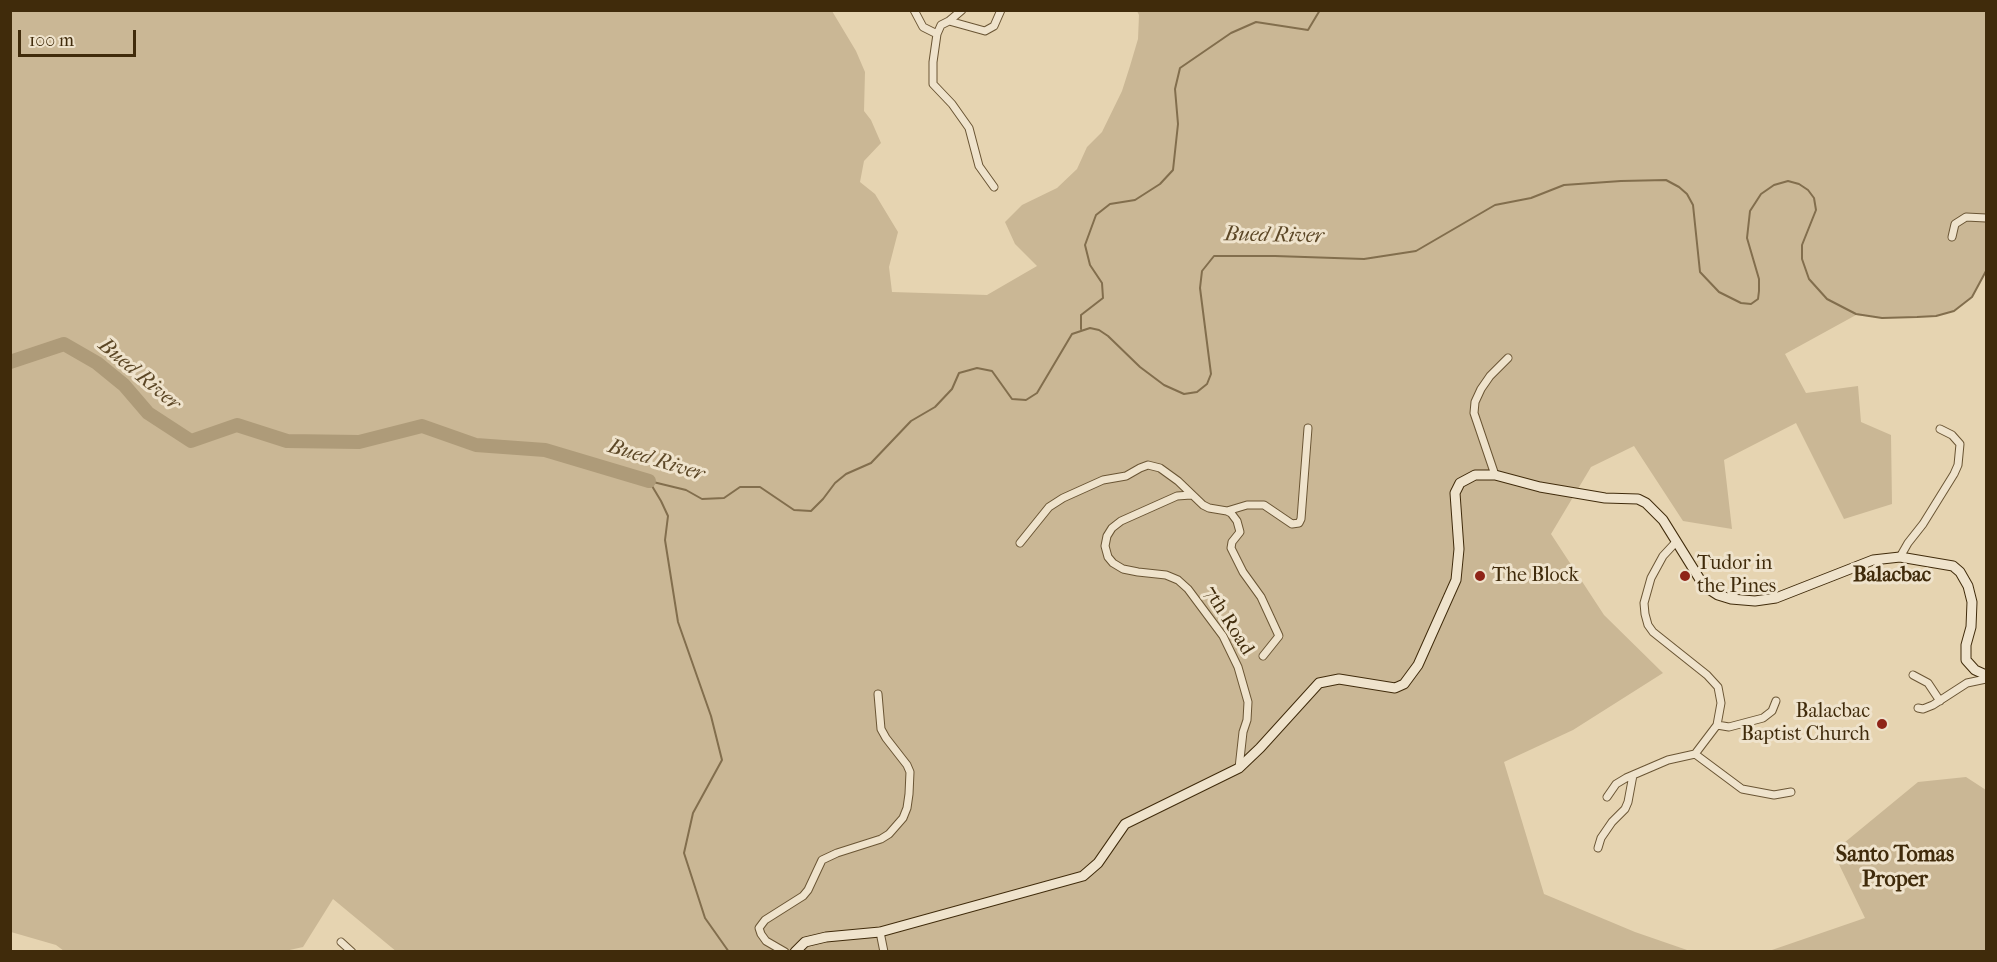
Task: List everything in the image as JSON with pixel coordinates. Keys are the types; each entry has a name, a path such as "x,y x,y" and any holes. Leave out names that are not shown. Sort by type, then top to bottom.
{"main road":[{"path":"795,951 805,942 826,937 880,932 1083,876 1098,863 1125,824 1239,768 1319,683 1339,679 1395,688 1404,684 1418,665 1456,580 1459,549 1455,494 1460,483 1476,475 1495,475 1540,487 1605,498 1638,499 1646,503 1663,520 1704,586 1718,595 1731,599 1755,601 1776,598 1873,560 1900,556 1953,566 1960,572 1968,586 1972,602 1966,660 1986,677"}],"street":[{"path":"914,10 923,27 937,34"},
{"path":"962,10 941,25 937,34 933,84 952,104 969,128 974,141 976,157 994,188"},
{"path":"949,21 988,30 994,26 1001,10"},
{"path":"1952,237 1955,224 1966,218 1986,218"},
{"path":"1495,475 1474,413 1475,402 1490,376 1508,358"},
{"path":"1020,543 1049,507 1063,498 1093,483 1126,476 1148,465 1166,471 1191,495 1209,508 1227,511 1247,505 1264,506 1292,524 1299,523 1308,429"},
{"path":"1900,556 1923,524 1958,465 1960,444 1952,435 1940,429"},
{"name":"7th Road","path":"1191,495 1177,496 1121,521 1112,528 1105,546 1107,557 1123,569 1166,574 1178,580 1188,589 1223,636 1238,667 1248,702 1239,768"},
{"path":"1227,511 1237,521 1240,532 1232,542 1231,548 1243,572 1262,597 1279,636 1263,656"},
{"path":"1607,797 1616,784 1633,775 1668,760 1695,754 1717,725 1721,703 1718,687 1707,675 1653,632 1645,614 1644,603 1651,578 1663,556 1677,542"},
{"path":"1913,675 1928,683 1940,700"},
{"path":"1918,708 1923,709 1967,683 1986,677"},
{"path":"785,951 766,942 760,934 759,928 765,920 808,890 822,860 890,834 903,818 907,808 910,772 903,758 881,729 878,694"},
{"path":"1717,725 1729,727 1763,718 1772,711 1776,701"},
{"path":"1695,754 1742,789 1774,795 1791,792"},
{"path":"1598,848 1600,838 1625,809 1633,775"},
{"path":"880,932 884,951"},
{"path":"341,942 352,951"}],"shaded area":[{"path":"10,11 832,11 856,51 865,72 864,111 871,120 881,143 864,161 860,182 875,194 898,232 889,267 892,292 987,295 1037,266 1015,244 1005,222 1022,205 1057,188 1077,169 1087,147 1102,132 1122,91 1138,39 1139,15 1137,11 1986,11 1986,271 1972,297 1954,311 1936,316 1917,317 1882,318 1856,315 1785,354 1806,393 1858,386 1861,422 1891,435 1892,504 1844,519 1796,423 1724,460 1732,529 1683,521 1634,446 1591,467 1551,534 1604,615 1663,673 1573,730 1504,762 1544,894 1635,932 1690,951 397,952 333,899 303,947 285,951 64,951 56,945 11,932"},
{"path":"1966,777 1986,790 1986,951 1769,951 1865,918 1833,852 1918,782"}],"waterway":[{"path":"1081,329 1081,315 1103,298 1102,283 1090,265 1085,245 1096,215 1110,204 1135,200 1160,184 1173,170 1178,124 1175,89 1180,68 1231,33 1256,22 1308,30 1320,10"},
{"name":"Bued River","path":"649,481 686,490 702,499 724,498 740,487 760,487 794,510 811,511 835,483 846,474 871,463 911,421 935,407 952,389 959,373 977,368 992,371 1012,399 1026,400 1037,393 1072,334 1090,328 1099,330 1108,336 1140,367 1164,385 1184,394 1197,392 1207,384 1211,374 1200,288 1202,271 1214,256 1364,259 1416,251 1495,205 1531,198 1564,185 1666,180 1679,187 1687,194 1693,205 1700,272 1719,292 1741,303 1751,304 1758,299 1759,291 1759,279 1747,238 1750,211 1761,194 1774,185 1788,181 1799,184 1814,198 1816,210 1802,245 1802,259 1809,279 1827,299 1856,314 1882,318 1917,317 1936,316 1954,311 1972,297 1986,271"},
{"name":"Bued River","path":"10,362 64,344 97,363 124,385 148,413 191,441 237,425 287,441 359,442 422,426 476,445 545,450 649,481"},
{"path":"649,481 668,516 665,540 678,622 711,716 722,760 693,813 684,853 705,918 729,952"}],"place":[{"name":"The Block","path":"1480,576"},
{"name":"Tudor in the Pines","path":"1685,576"},
{"name":"Balacbac Baptist Church","path":"1882,724"}],"district":[{"name":"Balacbac","path":"1892,576"},
{"name":"Santo Tomas Proper","path":"1895,868"}]}
